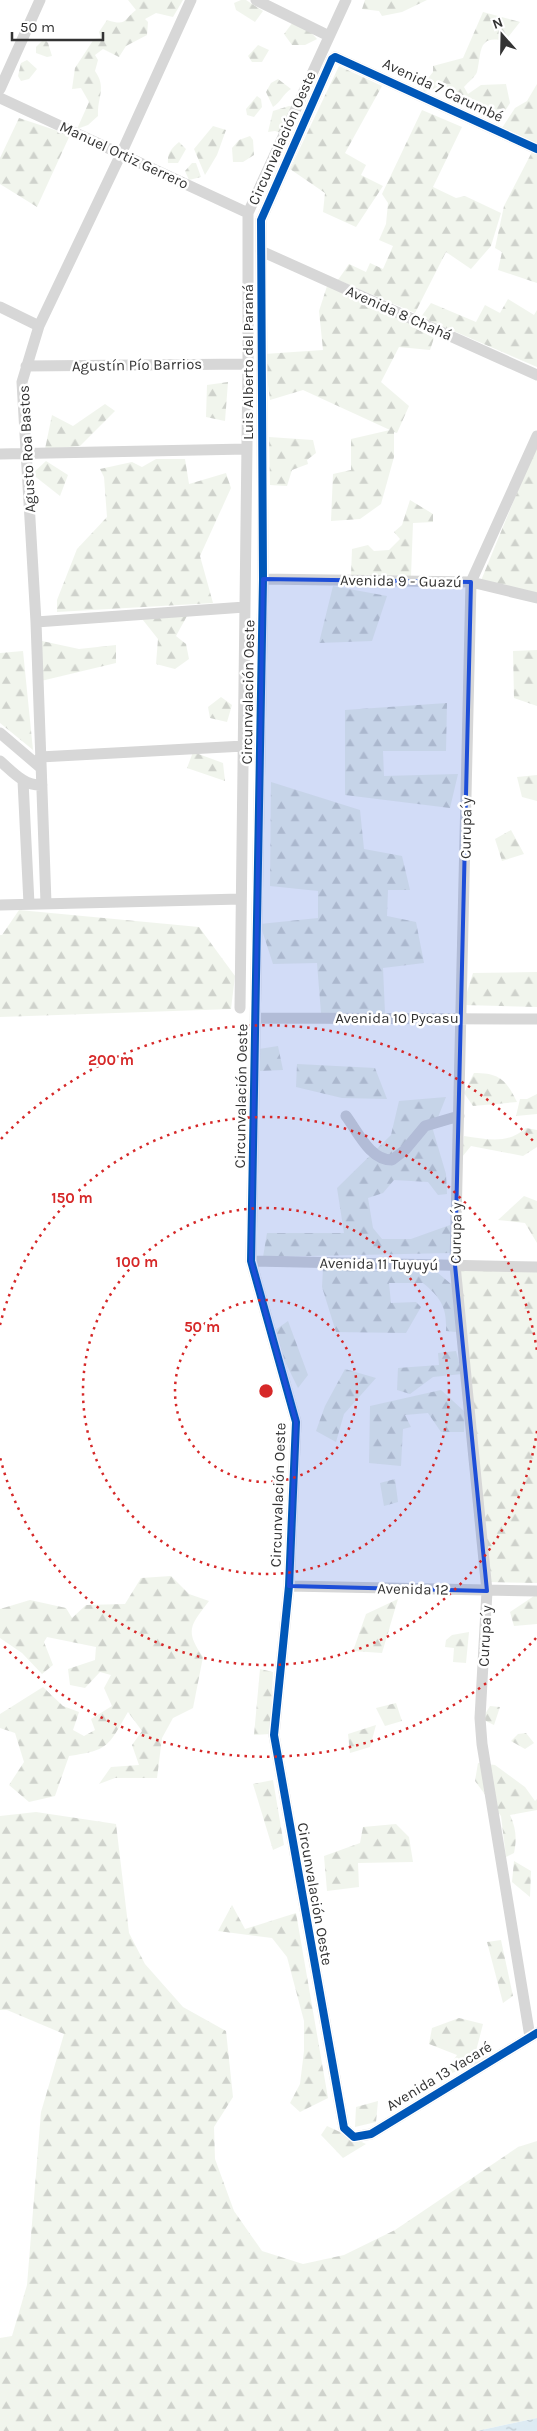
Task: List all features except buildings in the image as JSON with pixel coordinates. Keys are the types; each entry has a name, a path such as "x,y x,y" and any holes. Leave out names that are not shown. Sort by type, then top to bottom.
{"street":[{"path":"0,89 40,0"},
{"name":"Agusto Roa Bastos","path":"46,903 36,622 22,382 40,326 191,0"},
{"path":"256,0 329,36"},
{"name":"Luis Alberto del Paraná","path":"240,1008 248,364 248,213 346,0"},
{"name":"Avenida 7 Carumbé","path":"337,56 537,149"},
{"name":"Circunvalación Oeste","path":"337,56 332,59 260,220 263,579 256,905 257,1018 251,1261 296,1422 289,1586 274,1735 342,2123 346,2132 354,2137"},
{"name":"Manuel Ortiz Gerrero","path":"0,98 248,213"},
{"name":"Avenida 8 Chahá","path":"261,251 537,375"},
{"path":"0,307 40,326"},
{"name":"Agustín Pío Barrios","path":"26,366 248,364"},
{"name":"Curupa´y","path":"534,2035 482,1744 480,1718 488,1591 455,1265 471,582 537,436"},
{"path":"0,454 247,449"},
{"name":"Avenida 9 - Guazú","path":"263,579 471,582 537,598"},
{"path":"36,622 245,607"},
{"path":"0,733 41,762 244,746"},
{"path":"0,762 23,780 36,785 42,785"},
{"path":"23,780 29,904"},
{"path":"0,905 241,899"},
{"name":"Avenida 10 Pycasu","path":"257,1018 537,1019"},
{"path":"346,1116 375,1154 383,1160 392,1160 405,1150 425,1126 459,1116"},
{"name":"Avenida 11 Tuyuyú","path":"251,1261 537,1267"},
{"name":"Avenida 12","path":"289,1586 537,1591"},
{"name":"Avenida 13 Yacaré","path":"354,2137 371,2134 534,2035"}],"highlighted area":[{"path":"263,579 471,582 455,1265 487,1591 289,1586 296,1422 251,1261"}],"green space":[{"path":"128,0 183,0 173,17 156,13 145,19 148,22 147,35 126,46 119,57 103,49 95,55 98,60 95,71 99,77 101,88 98,116 88,125 77,129 89,102 81,88 72,89 75,68 94,39 101,38 99,32 107,20 118,23 124,21 136,10"},
{"path":"246,0 263,11 255,22 236,10 234,3"},
{"path":"365,0 427,0 402,12 382,16 379,11 362,9"},
{"path":"483,12 520,22 505,41 490,40 485,42 482,46 477,72 464,87 468,94 481,85 506,84 510,103 505,111 490,113 477,110 468,105 467,95 461,107 449,99 450,91 445,85 424,92 422,86 433,72 433,66 463,58"},
{"path":"293,22 307,28 317,39 305,45 292,45 284,34"},
{"path":"44,39 48,43 52,56 47,57 36,53 36,47"},
{"path":"258,45 269,50 262,62 252,62 248,56"},
{"path":"27,60 37,69 29,79 21,81 18,76 21,63"},
{"path":"339,66 382,86 345,153 366,165 361,175 383,186 356,227 323,212 325,193 290,169"},
{"path":"278,79 291,89 273,107 266,92 271,83"},
{"path":"537,84 537,147 502,128 515,108 527,101"},
{"path":"257,96 261,99 262,107 254,117 247,115 246,109"},
{"path":"289,106 293,107 284,134 275,131 268,132 273,111"},
{"path":"422,110 462,127 433,187 456,198 465,196 501,213 491,246 471,269 446,252 415,313 338,280 349,264 366,272 370,263 383,269 393,246 379,240 386,224 388,203 382,194"},
{"path":"19,118 70,135 37,207 0,184 0,158"},
{"path":"213,126 226,130 217,155 205,175 194,149"},
{"path":"250,136 253,140 254,155 243,162 233,162 232,148 239,140"},
{"path":"179,142 186,149 178,163 168,163 170,151"},
{"path":"534,148 537,149 537,283 498,270 502,252 495,248 504,206"},
{"path":"192,163 196,163 201,177 189,180 185,171"},
{"path":"328,283 413,321 411,326 434,338 430,350 399,347 381,382 409,406 397,433 394,432 394,457 381,504 360,519 331,521 333,474 351,470 351,439 390,430 303,390 270,400 264,354 323,350 319,311"},
{"path":"508,299 534,315 537,310 537,367 421,317 431,303 476,322 485,305 500,313"},
{"path":"228,382 225,421 206,417 207,385"},
{"path":"105,404 115,411 80,446 45,449 52,415 73,426"},
{"path":"269,437 313,440 316,453 307,460 308,464 292,470 287,486 270,485"},
{"path":"537,444 537,595 480,583"},
{"path":"156,459 185,459 189,484 226,473 231,488 200,556 213,603 57,612 57,600 77,549 107,517 104,477 100,469 132,462 142,467"},
{"path":"46,461 68,475 60,496 32,474"},
{"path":"410,500 433,514 433,522 413,523 411,576 351,575 352,549 368,545 374,551 389,550 400,539 394,532 402,525"},
{"path":"333,586 387,596 372,641 319,643"},
{"path":"139,615 187,616 176,636 186,644 189,659 175,669 156,664 158,639"},
{"path":"42,641 79,649 116,645 116,663 41,681"},
{"path":"537,650 537,706 514,698 513,651"},
{"path":"23,651 33,750 0,723 0,653"},
{"path":"221,697 232,705 227,722 210,718 208,707"},
{"path":"447,703 446,751 383,751 384,776 458,774 450,808 345,795 345,710"},
{"path":"193,752 223,763 225,781 187,768"},
{"path":"537,775 537,801 522,797 517,777"},
{"path":"271,782 360,810 364,849 402,856 410,890 388,890 387,916 416,922 424,963 383,968 385,1013 321,1013 317,963 273,964 260,924 318,918 318,891 270,886"},
{"path":"511,830 524,854 502,861 495,839"},
{"path":"19,910 199,927 235,976 231,1009 0,1017 0,935 2,935"},
{"path":"537,972 537,1007 463,1005 473,973"},
{"path":"278,1046 283,1070 259,1071 259,1049"},
{"path":"297,1064 375,1068 387,1099 342,1098 296,1087"},
{"path":"474,1073 490,1074 501,1079 517,1102 473,1106 464,1093"},
{"path":"537,1094 537,1114 516,1116 520,1099 527,1099"},
{"path":"446,1097 433,1130 446,1174 447,1194 438,1195 428,1182 394,1180 383,1193 368,1198 373,1228 382,1239 411,1239 450,1225 452,1253 263,1257 267,1233 344,1233 337,1188 391,1135 399,1101"},
{"path":"526,1128 537,1130 537,1147 523,1156 471,1146 462,1157 464,1136 497,1140 512,1137"},
{"path":"524,1196 537,1201 537,1243 525,1223 498,1220"},
{"path":"323,1269 438,1273 457,1289 456,1332 446,1331 442,1304 423,1283 389,1283 391,1303 416,1302 421,1307 406,1333 336,1332 322,1287"},
{"path":"537,1269 537,1583 489,1582 459,1271"},
{"path":"288,1321 308,1375 298,1388 271,1333"},
{"path":"456,1351 462,1374 433,1377 410,1394 397,1390 398,1368 439,1365 438,1353"},
{"path":"345,1369 376,1378 344,1414 336,1442 316,1431 325,1406"},
{"path":"441,1390 465,1412 464,1432 441,1432 428,1413 405,1415 411,1427 403,1429 401,1466 369,1463 370,1406"},
{"path":"395,1479 398,1502 384,1506 380,1483"},
{"path":"171,1576 189,1594 209,1601 194,1622 192,1628 193,1640 203,1657 193,1708 173,1718 162,1738 157,1778 115,1778 99,1784 111,1767 139,1765 132,1745 142,1731 128,1712 106,1744 93,1751 69,1756 55,1796 29,1802 9,1785 24,1762 15,1733 0,1728 0,1714 43,1687 63,1706 79,1712 73,1730 84,1736 95,1730 91,1719 112,1706 104,1688 111,1675 100,1672 85,1688 70,1685 68,1669 95,1660 96,1647 47,1637 44,1642 53,1665 42,1674 22,1653 0,1638 0,1609 30,1600 66,1608 72,1618 86,1605 125,1604 141,1578"},
{"path":"537,1594 537,1624 514,1626 510,1612"},
{"path":"398,1599 382,1653 353,1651 366,1614"},
{"path":"469,1632 466,1663 453,1662 454,1648 445,1647 446,1640 452,1635"},
{"path":"260,1669 273,1672 270,1734 254,1735"},
{"path":"396,1703 402,1721 385,1726 376,1708"},
{"path":"490,1706 500,1707 494,1725 482,1719"},
{"path":"376,1725 370,1747 350,1753 348,1734"},
{"path":"526,1733 534,1743 525,1749 511,1741 518,1734"},
{"path":"478,1763 495,1765 525,1787 535,1801 537,1799 537,1810 510,1815 515,1829 515,1843 514,1853 506,1857 501,1816 475,1781"},
{"path":"273,1780 284,1845 273,1850 253,1784"},
{"path":"36,1812 116,1824 129,1933 145,1964 183,2007 226,2031 233,2097 214,2127 215,2159 234,2211 262,2251 303,2264 344,2255 395,2230 518,2147 537,2141 537,2418 477,2431 0,2431 0,2338 12,2336 27,2285 41,2112 64,2034 7,2010 0,2010 0,1816"},
{"path":"396,1824 409,1837 413,1862 358,1863 359,1887 327,1891 324,1856 360,1843 363,1827"},
{"path":"514,1861 531,1871 530,1897 512,1882"},
{"path":"232,1905 245,1929 296,1913 328,2098 300,2112 290,2103 300,2084 304,2051 304,2021 287,1957 272,1938 218,1931"},
{"path":"501,1940 513,1996 503,2003 487,1942"},
{"path":"459,2018 483,2024 476,2051 490,2058 442,2077 457,2055 429,2044 432,2028"},
{"path":"378,2101 376,2122 355,2127 356,2107"},
{"path":"327,2126 366,2144 343,2158 321,2135"}],"water":[{"path":"537,2418 537,2431 477,2431"}],"cycle path":[{"path":"537,149 335,57 332,59 261,220 263,579 251,1261 296,1422 289,1586 274,1735 344,2128 354,2137 371,2134 537,2033"}]}
